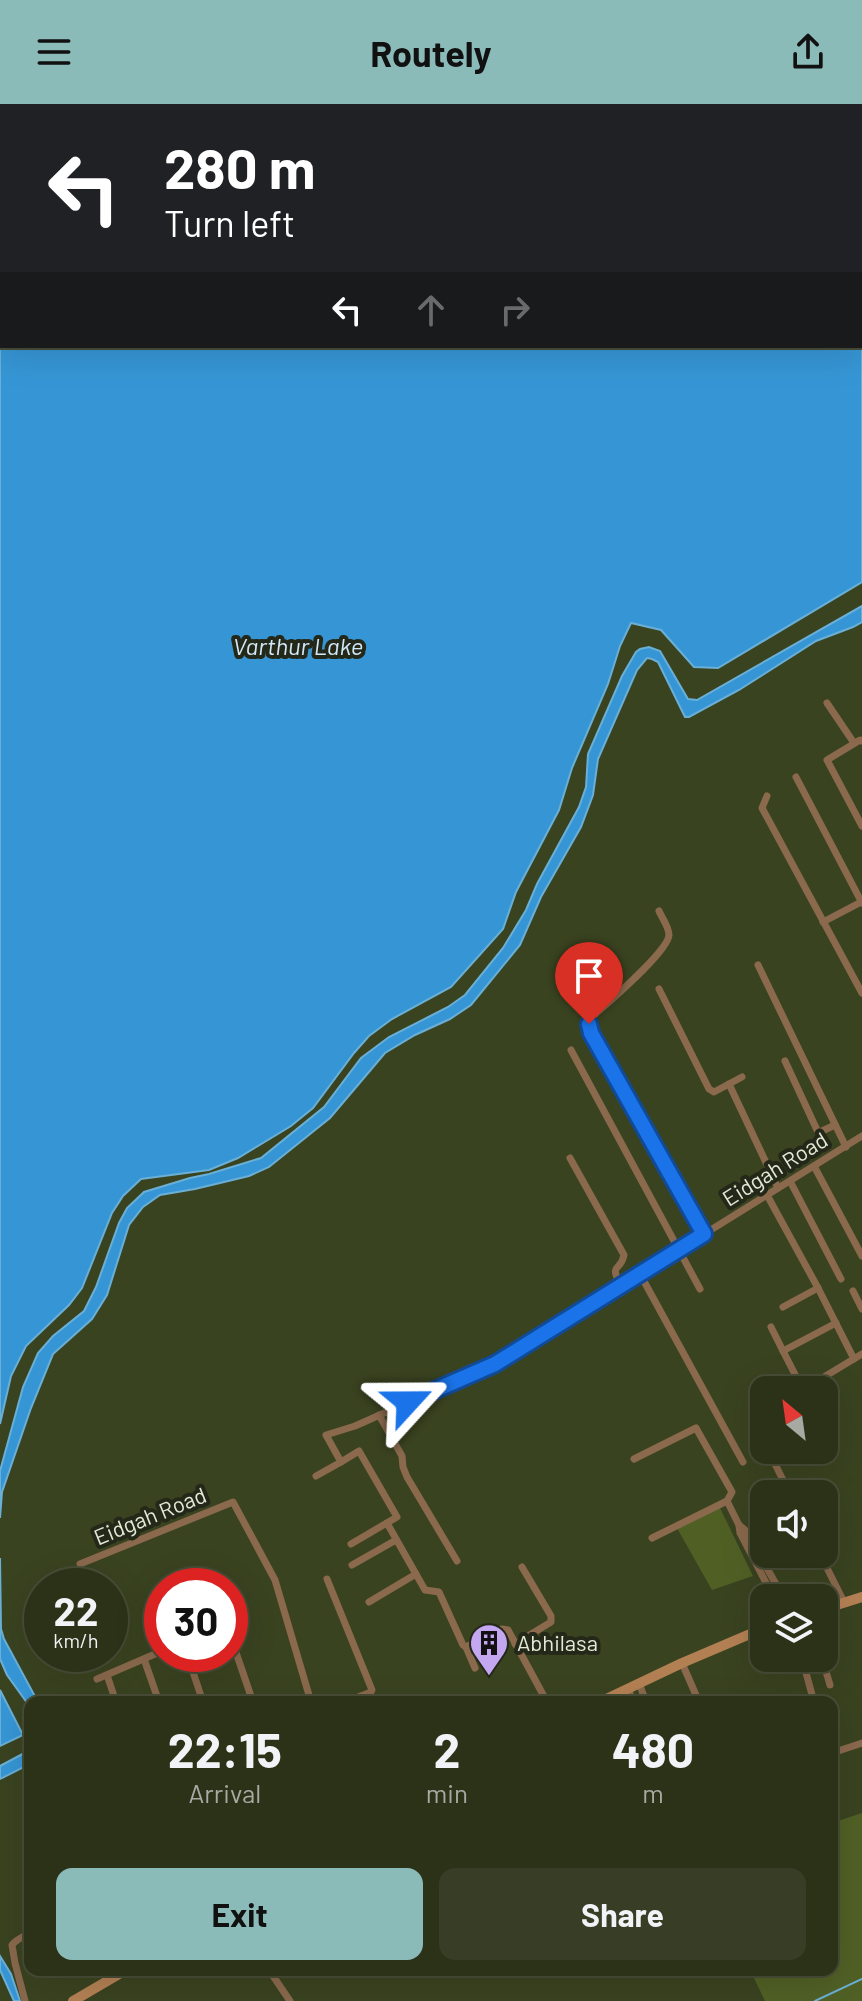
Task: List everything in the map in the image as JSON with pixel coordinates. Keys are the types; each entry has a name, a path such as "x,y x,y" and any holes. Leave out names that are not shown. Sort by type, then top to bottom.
{"street":[{"path":"827,703 858,742 827,760 862,826"},
{"path":"796,777 862,902 823,922"},
{"path":"767,796 762,808 862,993"},
{"path":"659,911 669,931 667,943 590,1019 589,1028 704,1234"},
{"path":"758,965 846,1147"},
{"path":"659,989 709,1089 714,1092 742,1077"},
{"path":"571,1050 700,1289"},
{"path":"785,1061 817,1130 820,1132 835,1125"},
{"path":"729,1084 778,1188"},
{"name":"Eidgah Road","path":"341,1462 326,1435 355,1426 495,1364 862,1136"},
{"path":"570,1158 624,1255 614,1274 621,1285"},
{"path":"814,1166 862,1256"},
{"path":"790,1181 841,1279"},
{"path":"767,1195 854,1359"},
{"path":"640,1274 743,1462"},
{"path":"783,1307 818,1288"},
{"path":"853,1291 862,1309"},
{"path":"783,1351 836,1323"},
{"path":"771,1327 796,1376"},
{"path":"826,1376 862,1354"},
{"path":"379,1415 402,1456 407,1477 457,1561"},
{"path":"634,1459 696,1428 732,1492 727,1501 652,1538"},
{"path":"316,1476 359,1451 397,1517 351,1544"},
{"path":"727,1501 767,1584"},
{"name":"Eidgah Road","path":"80,1564 233,1502 275,1580 309,1696"},
{"path":"387,1523 425,1590 439,1592 475,1668"},
{"path":"739,1525 745,1530 776,1584"},
{"path":"352,1565 396,1540"},
{"path":"515,1644 551,1622 551,1616 522,1567"},
{"path":"827,1568 844,1602"},
{"path":"369,1602 416,1574"},
{"path":"327,1579 372,1690 366,1696"},
{"path":"838,1604 862,1597"},
{"path":"466,1647 502,1629 508,1630 544,1696"},
{"path":"612,1696 750,1634"},
{"path":"97,1679 144,1659"},
{"path":"682,1663 696,1696"},
{"path":"149,1672 157,1696"},
{"path":"193,1672 201,1696"},
{"path":"243,1672 251,1696"},
{"path":"806,1672 812,1696"},
{"path":"826,1672 830,1685"},
{"path":"107,1675 114,1696"},
{"path":"633,1696 634,1685"},
{"path":"634,1685 642,1696"},
{"path":"838,1751 862,1743"},
{"path":"24,1936 12,1945 25,2001"},
{"path":"73,2001 116,1976"},
{"path":"273,1976 290,2001"}],"green space":[{"path":"719,1506 753,1576 712,1590 677,1528"},
{"path":"862,1813 862,2001 765,2001 753,1976 838,1976 838,1821"}],"water":[{"name":"Varthur Lake","path":"0,348 862,348 862,582 718,668 694,667 661,630 631,623 572,768 559,810 516,892 503,929 451,987 392,1019 369,1036 313,1108 291,1126 238,1158 209,1170 141,1179 123,1196 112,1213 82,1288 69,1305 26,1346 11,1376 0,1424"},
{"path":"862,606 862,622 816,641 739,690 689,717 685,717 658,662 647,658 637,670 598,759 593,795 581,827 541,897 520,945 471,1005 385,1053 330,1118 269,1167 249,1176 160,1195 143,1207 129,1225 107,1295 92,1319 53,1354 2,1492 0,1518 0,1471 23,1387 38,1353 53,1336 84,1311 127,1208 144,1192 261,1158 324,1107 361,1058 389,1037 465,995 503,948 579,807 586,787 588,754 622,676 636,652 649,647 660,651 688,699 697,700"},
{"path":"0,1558 1,1629 35,1696 24,1696 24,1699 0,1659"},
{"path":"0,1690 23,1735 0,1746"},
{"path":"24,1753 24,1767 0,1779 0,1766"},
{"path":"0,1956 11,1974 20,2001 14,2001 0,1970"}],"waterway":[{"path":"815,2001 862,1979"}],"place":[{"name":"Abhilasa","path":"489,1677"}],"route":[{"path":"408,1402 495,1364 704,1234 591,1033 589,1024"}]}
